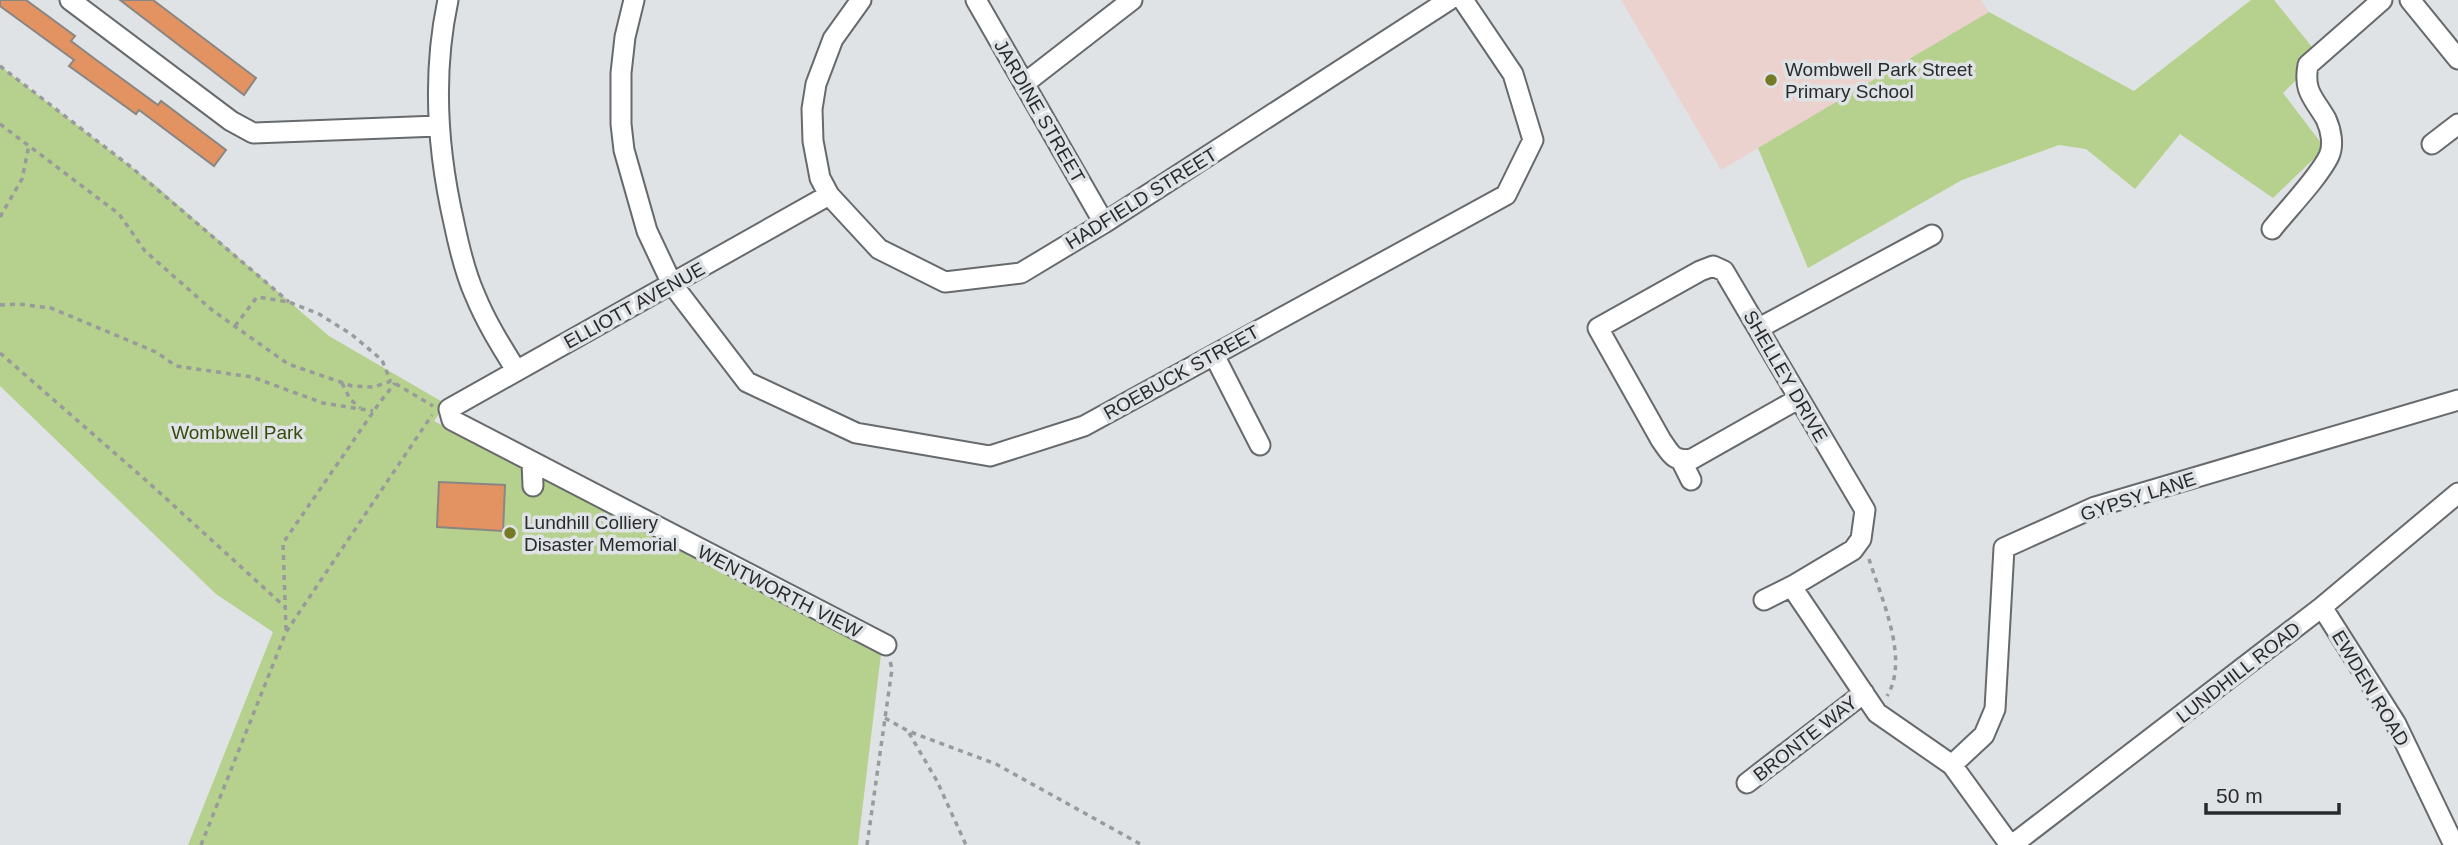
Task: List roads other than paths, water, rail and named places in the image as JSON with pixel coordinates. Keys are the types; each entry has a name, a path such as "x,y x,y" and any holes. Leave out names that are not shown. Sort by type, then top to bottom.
{"street":[{"path":"69,0 231,121 254,133 438,125"},
{"path":"448,0 439,76 438,125 451,211 474,293 492,332 516,370"},
{"name":"ROEBUCK STREET","path":"634,0 625,37 621,73 621,124 624,149 646,231 672,284 747,382 856,433 990,456 1084,426 1506,195 1533,140 1513,74 1463,0"},
{"path":"829,195 820,178 813,141 812,109 816,84 833,38 860,0"},
{"name":"JARDINE STREET","path":"976,0 1104,223"},
{"path":"1025,83 1132,0"},
{"name":"HADFIELD STREET","path":"829,195 879,250 945,282 1021,273 1104,223 1449,0"},
{"path":"2272,229 2330,155 2332,137 2326,120 2310,96 2306,78 2308,65 2382,0"},
{"path":"2418,3 2458,59"},
{"path":"2432,144 2458,124"},
{"name":"ELLIOTT AVENUE","path":"452,420 449,409 829,195"},
{"path":"1759,328 1932,235"},
{"name":"SHELLEY DRIVE","path":"1681,460 1672,456 1661,440 1598,328 1713,266 1724,271 1865,510 1861,539 1853,550 1764,600"},
{"path":"1214,355 1260,445"},
{"path":"1691,480 1681,460 1692,459 1798,400"},
{"name":"GYPSY LANE","path":"1952,765 1984,735 1995,709 2004,548 2095,507 2458,400"},
{"name":"WENTWORTH VIEW","path":"452,420 886,645"},
{"path":"532,462 533,485"},
{"name":"LUNDHILL ROAD","path":"2011,845 2322,607 2458,493"},
{"path":"1796,584 1796,593 1877,713 1952,765 2011,845"},
{"name":"EWDEN ROAD","path":"2322,607 2396,724 2454,845"},
{"name":"BRONTE WAY","path":"1747,783 1864,693"}],"place":[{"name":"Wombwell Park Street Primary School","path":"1771,80"},
{"name":"Lundhill Colliery Disaster Memorial","path":"510,533"}],"park label":[{"name":"Wombwell Park","path":"237,432"}]}
